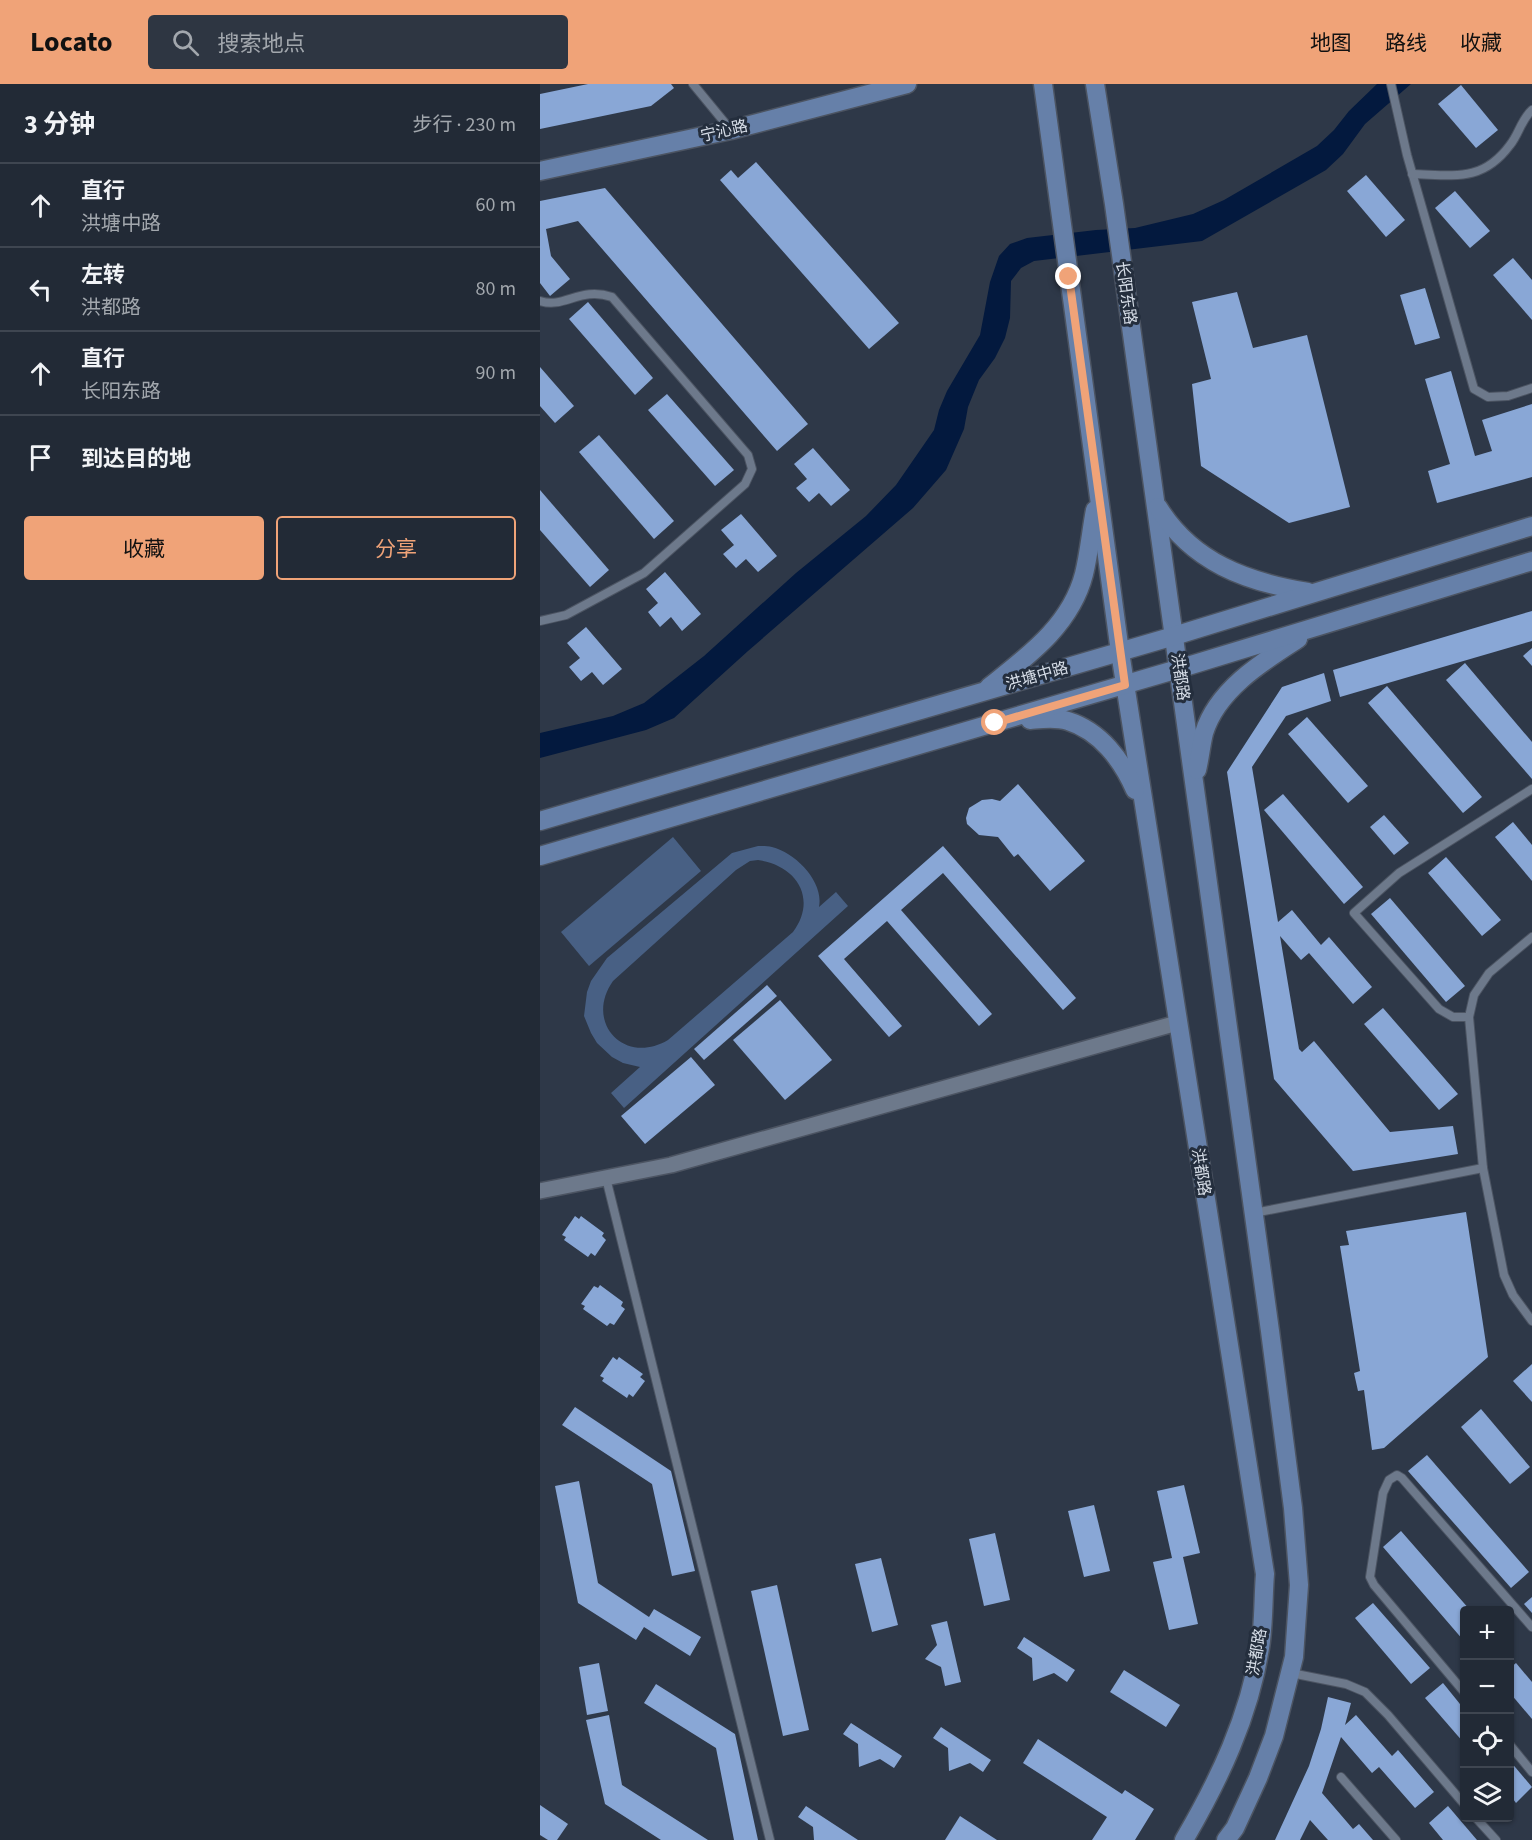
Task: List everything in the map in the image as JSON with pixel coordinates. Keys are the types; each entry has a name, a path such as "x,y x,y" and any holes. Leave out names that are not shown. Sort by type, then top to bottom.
{"main road":[{"name":"宁沁路","path":"540,171 731,130 907,84"},
{"path":"983,692 1051,634 1071,608 1084,576 1098,490 1043,84"},
{"name":"长阳东路","path":"1095,84 1155,502"},
{"name":"洪都路","path":"1098,490 1144,809 1265,1574 1260,1647 1242,1720 1218,1781 1184,1840"},
{"path":"1155,502 1186,543 1210,561 1272,587 1312,593"},
{"name":"洪都路","path":"1155,502 1254,1213 1291,1496 1299,1586 1294,1657 1274,1736 1235,1828 1226,1840"},
{"name":"洪塘中路","path":"540,821 1174,636 1532,526"},
{"name":"洪塘中路","path":"540,856 1125,685 1532,561"},
{"path":"1194,785 1205,731 1218,706 1234,687 1258,665 1317,626"},
{"path":"995,723 1046,718 1068,721 1090,733 1106,744 1120,759 1144,809"}],"street":[{"path":"540,1191 671,1165 1178,1023"}],"lane":[{"path":"693,84 731,130"},
{"path":"1391,84 1412,174 1474,389 1488,397 1508,396 1532,388"},
{"path":"1412,174 1461,176 1485,170 1510,145 1524,118 1532,110"},
{"path":"540,301 551,304 579,295 599,292 612,297 748,455 752,469 745,484 644,573 566,615 540,621"},
{"path":"1469,1017 1453,1017 1439,1010 1354,913 1399,873 1532,789"},
{"path":"1532,937 1489,973 1474,995 1469,1017 1483,1168 1504,1275 1513,1295 1532,1321"},
{"path":"1254,1213 1483,1168"},
{"path":"606,1178 770,1840"},
{"path":"1460,1687 1374,1585 1370,1577 1383,1493 1389,1480 1397,1474 1402,1478 1532,1627"},
{"path":"1291,1672 1346,1684 1365,1692 1388,1715 1460,1799"},
{"path":"1514,1752 1532,1772"},
{"path":"1341,1777 1396,1840"},
{"path":"1480,1822 1496,1840"}],"shaded area":[{"path":"1377,84 1411,84 1365,124 1343,154 1326,170 1202,241 1034,261 1021,268 1011,281 1010,318 1005,338 995,358 979,380 968,407 964,429 946,470 913,508 674,718 646,730 540,758 540,733 613,716 644,703 704,656 796,573 866,516 896,485 934,430 947,391 980,335 990,282 999,256 1010,244 1027,238 1135,228 1193,214 1224,200 1317,146"},
{"path":"673,837 701,871 589,966 561,932"},
{"path":"758,846 781,850 799,862 813,879 819,897 819,907 836,892 848,906 624,1108 611,1093 640,1067 623,1063 612,1057 597,1043 591,1033 584,1016 591,981 607,958 732,853","holes":["750,861 771,863 792,876 803,896 800,919 793,932 668,1040 652,1047 637,1048 624,1044 613,1036 606,1025 603,1011 605,996 613,981 736,870"]}],"building":[{"path":"588,84 671,84 674,88 651,106 540,129 540,94"},
{"path":"1461,85 1498,130 1476,148 1438,104"},
{"path":"756,162 899,323 869,349 720,180 731,170 738,178"},
{"path":"1366,175 1405,220 1386,237 1347,191"},
{"path":"605,188 808,424 777,451 578,221 546,229 551,256 570,279 550,296 540,283 540,201"},
{"path":"1455,191 1490,231 1470,248 1435,208"},
{"path":"1513,258 1532,280 1532,320 1493,275"},
{"path":"1425,288 1440,338 1415,345 1400,295"},
{"path":"1237,292 1253,348 1307,335 1350,507 1289,523 1201,466 1192,384 1211,379 1192,302"},
{"path":"588,302 653,378 635,395 569,319"},
{"path":"540,367 574,406 555,423 540,406"},
{"path":"1451,371 1475,456 1492,451 1482,420 1532,404 1532,477 1437,503 1428,471 1450,464 1425,379"},
{"path":"667,394 734,470 715,486 648,410"},
{"path":"599,435 674,521 654,539 579,452"},
{"path":"813,448 850,490 831,506 819,493 809,502 796,488 807,479 794,464"},
{"path":"540,490 609,570 590,587 540,530"},
{"path":"741,514 777,556 758,572 746,559 736,568 723,554 734,545 721,530"},
{"path":"665,572 701,614 682,631 671,617 660,627 648,612 658,603 646,589"},
{"path":"1532,611 1532,641 1340,697 1333,670"},
{"path":"586,627 622,669 603,685 592,672 581,681 569,667 580,658 567,643"},
{"path":"1532,648 1532,666 1523,656"},
{"path":"1465,663 1532,742 1532,779 1446,680"},
{"path":"1324,673 1331,701 1286,716 1252,767 1278,922 1292,910 1321,945 1329,937 1372,987 1353,1004 1309,953 1301,960 1280,936 1299,1049 1302,1052 1314,1041 1390,1132 1453,1126 1458,1154 1353,1171 1274,1079 1227,772 1282,687"},
{"path":"1387,686 1482,797 1463,813 1368,703"},
{"path":"1307,717 1368,786 1348,803 1288,734"},
{"path":"1018,784 1085,861 1050,891 1018,854 1014,857 998,837 979,835 967,824 969,808 982,800 1000,801"},
{"path":"1283,794 1363,887 1344,904 1264,810"},
{"path":"1384,815 1409,843 1394,855 1370,827"},
{"path":"1513,822 1532,845 1532,881 1495,837"},
{"path":"943,846 1076,998 1063,1010 943,873 901,910 992,1014 979,1026 887,921 844,959 902,1026 889,1037 818,956"},
{"path":"1446,857 1501,920 1482,936 1428,873"},
{"path":"1390,898 1465,986 1446,1002 1371,914"},
{"path":"767,985 777,996 704,1060 694,1049"},
{"path":"780,1000 832,1060 785,1100 733,1040"},
{"path":"1383,1008 1458,1094 1439,1110 1364,1024"},
{"path":"691,1057 715,1085 645,1144 621,1116"},
{"path":"1466,1212 1488,1357 1384,1448 1372,1450 1364,1390 1358,1391 1354,1373 1360,1371 1340,1246 1349,1245 1346,1231"},
{"path":"575,1216 579,1219 581,1216 604,1233 602,1236 606,1240 595,1256 591,1253 588,1257 564,1240 566,1237 562,1235"},
{"path":"600,1285 623,1302 621,1306 625,1309 614,1325 610,1323 607,1326 583,1309 585,1306 581,1304 594,1286 598,1288"},
{"path":"613,1357 617,1360 619,1357 643,1374 640,1377 645,1381 633,1397 629,1394 627,1398 602,1381 604,1378 600,1376"},
{"path":"1532,1364 1532,1402 1513,1381"},
{"path":"575,1407 671,1471 695,1571 672,1576 652,1484 562,1425"},
{"path":"1481,1409 1530,1467 1510,1484 1461,1427"},
{"path":"1427,1455 1529,1572 1511,1588 1408,1471"},
{"path":"579,1481 598,1583 649,1617 654,1609 701,1637 690,1656 644,1627 636,1640 578,1603 555,1486"},
{"path":"1184,1485 1200,1553 1183,1557 1198,1624 1169,1630 1153,1562 1172,1558 1157,1491"},
{"path":"1094,1505 1110,1571 1084,1577 1068,1511"},
{"path":"1401,1531 1467,1606 1460,1606 1460,1636 1383,1547"},
{"path":"995,1533 1010,1600 984,1606 969,1539"},
{"path":"881,1558 898,1625 872,1632 855,1564"},
{"path":"777,1585 809,1730 783,1736 751,1591"},
{"path":"1532,1597 1532,1613 1524,1604"},
{"path":"1373,1603 1430,1668 1411,1684 1355,1618"},
{"path":"947,1621 961,1682 945,1686 941,1667 925,1659 937,1645 931,1625"},
{"path":"1024,1637 1075,1670 1067,1682 1054,1673 1033,1681 1032,1658 1017,1648"},
{"path":"599,1663 608,1711 587,1715 579,1667"},
{"path":"1516,1663 1532,1682 1532,1719 1514,1698 1514,1665"},
{"path":"1124,1670 1180,1705 1166,1727 1110,1692"},
{"path":"1443,1683 1460,1704 1460,1738 1425,1698"},
{"path":"656,1684 735,1734 758,1840 734,1840 716,1748 644,1703"},
{"path":"1328,1697 1351,1703 1345,1725 1356,1715 1392,1756 1398,1750 1434,1792 1415,1808 1379,1767 1372,1773 1341,1737 1322,1793 1353,1829 1359,1824 1373,1840 1328,1840 1310,1820 1300,1840 1275,1840 1309,1766"},
{"path":"609,1715 622,1785 708,1840 661,1840 605,1804 586,1720"},
{"path":"851,1723 902,1756 894,1768 880,1759 859,1767 858,1744 843,1734"},
{"path":"941,1727 991,1760 983,1772 970,1763 949,1771 948,1748 933,1738"},
{"path":"1038,1739 1122,1794 1125,1790 1154,1809 1135,1840 1092,1840 1107,1817 1023,1763"},
{"path":"1514,1766 1532,1787 1516,1803 1514,1800"},
{"path":"540,1805 568,1824 557,1840 548,1840 540,1835"},
{"path":"806,1806 858,1840 814,1840 813,1827 798,1817"},
{"path":"1448,1806 1477,1840 1443,1840 1429,1823"},
{"path":"960,1816 997,1840 945,1840"}],"route":[{"path":"995,723 1125,685 1069,277"}]}
